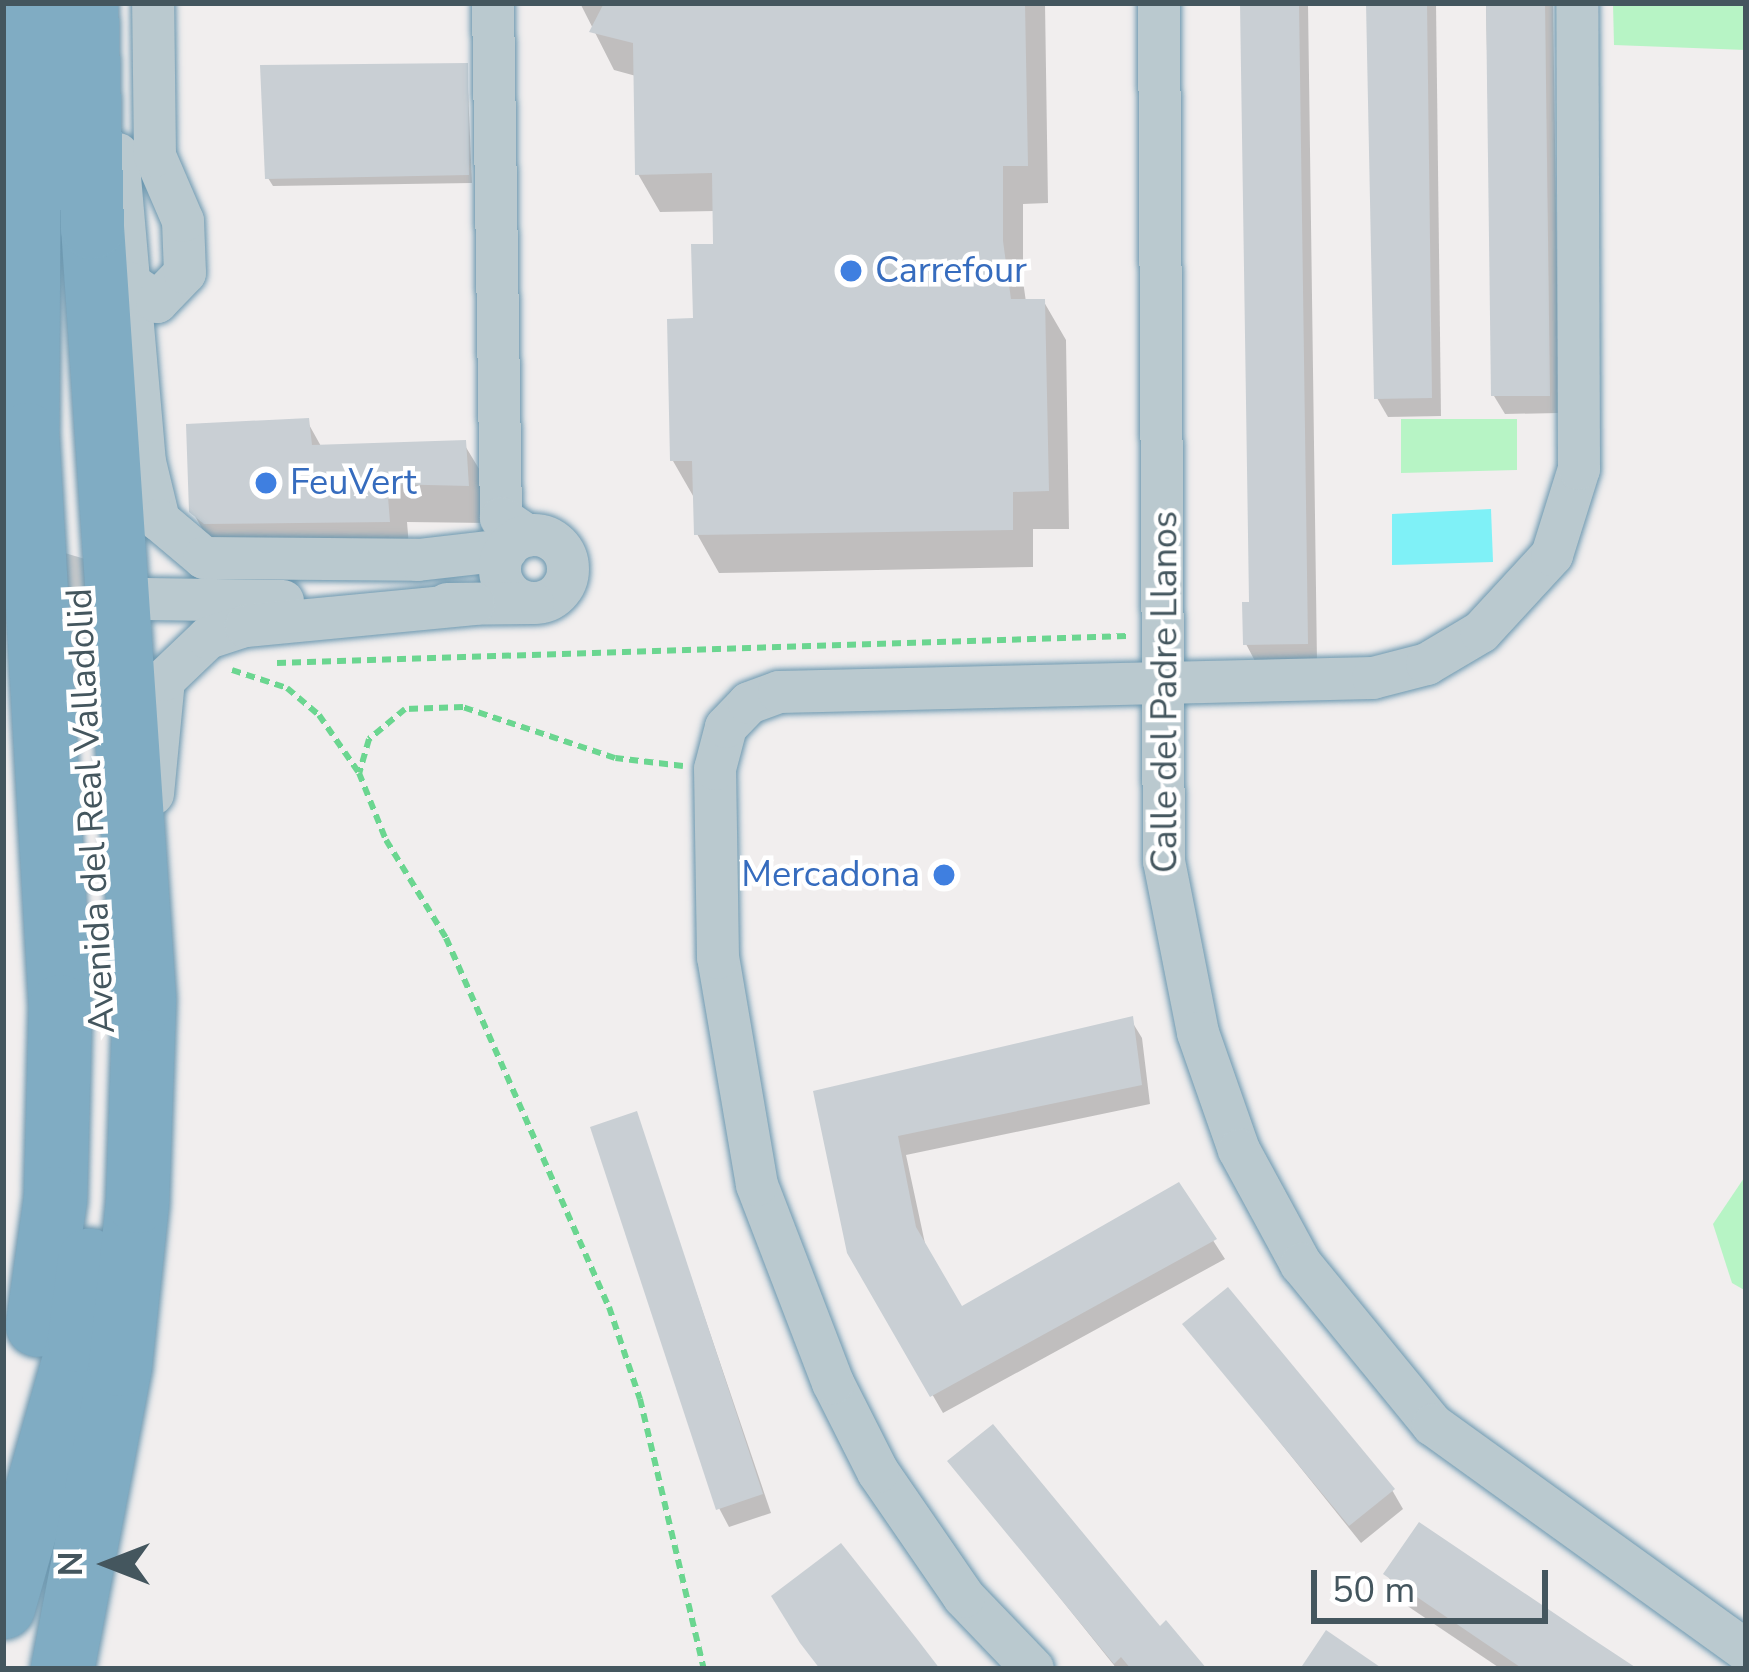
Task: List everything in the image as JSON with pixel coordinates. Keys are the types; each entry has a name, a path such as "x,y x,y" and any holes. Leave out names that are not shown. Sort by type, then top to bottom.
{"highway":[{"name":"Avenida del Real Valladolid","path":"3,1463 48,1267 58,1100 27,434 30,3"},
{"name":"Avenida del Real Valladolid","path":"3,1607 79,1340 99,1170 104,1008 66,267 76,3"},
{"path":"62,1669 120,1364 137,1201 144,999 93,250 86,3"}],"street":[{"path":"117,3 129,283 145,462 159,520 204,558 503,546 550,539 568,567 559,592 533,603 146,599"},
{"path":"129,283 157,302 185,273 183,221 155,156 153,3"},
{"path":"493,3 491,399 502,580 514,596 533,603"},
{"name":"Calle del Padre Llanos","path":"1159,3 1166,888 1198,1033 1239,1150 1301,1264 1433,1425 1746,1651"},
{"path":"1033,1669 964,1597 878,1472 818,1346 757,1185 718,958 715,769 726,727 749,704 779,692 1373,678 1427,664 1480,632 1552,555 1580,469 1577,3"},
{"path":"144,999 164,680 208,638 246,626 474,604"}],"path":[{"path":"272,663 1127,636 1166,622"},
{"path":"249,664 225,664 287,688 319,715 359,773 386,840 446,938 609,1306 640,1399 704,1669"},
{"path":"359,773 369,739 405,710 463,707 615,758 715,769"}],"green space":[{"path":"1613,3 1746,3 1746,50 1614,45"},
{"path":"1401,419 1517,419 1517,470 1401,473"},
{"path":"1746,1175 1746,1291 1732,1283 1713,1224"}],"water":[{"path":"1491,509 1493,562 1392,565 1392,514"}],"building":[{"name":"Carrefour","path":"604,3 1025,3 1028,166 1003,166 1003,241 1011,299 1045,299 1049,491 1013,492 1013,530 694,535 692,461 670,461 667,319 693,318 691,244 713,244 712,173 635,175 633,43 589,32"},
{"path":"1240,3 1299,3 1308,644 1243,645 1242,602 1249,602"},
{"path":"1366,3 1427,3 1432,398 1374,399"},
{"path":"1486,3 1545,3 1550,396 1491,396"},
{"path":"468,63 469,175 265,179 260,65"},
{"path":"309,418 312,445 466,440 469,486 387,484 390,522 204,524 189,512 186,424"},
{"path":"1133,1016 1142,1085 898,1136 916,1227 962,1306 1179,1182 1217,1239 930,1397 847,1253 813,1091"},
{"path":"637,1111 763,1494 716,1510 590,1127"},
{"path":"1228,1287 1395,1489 1349,1526 1182,1324"},
{"path":"993,1424 1160,1626 1166,1620 1207,1669 1131,1669 1121,1657 1114,1664 947,1461"},
{"path":"1419,1522 1638,1669 1523,1669 1383,1574"},
{"path":"841,1543 940,1669 820,1669 771,1596"},
{"path":"1326,1630 1383,1669 1300,1669"}],"tunnel":[{"path":"22,546 52,571 139,597"}],"place":[{"name":"Carrefour","path":"851,271"},
{"name":"FeuVert","path":"266,483"},
{"name":"Mercadona","path":"944,875"}]}
